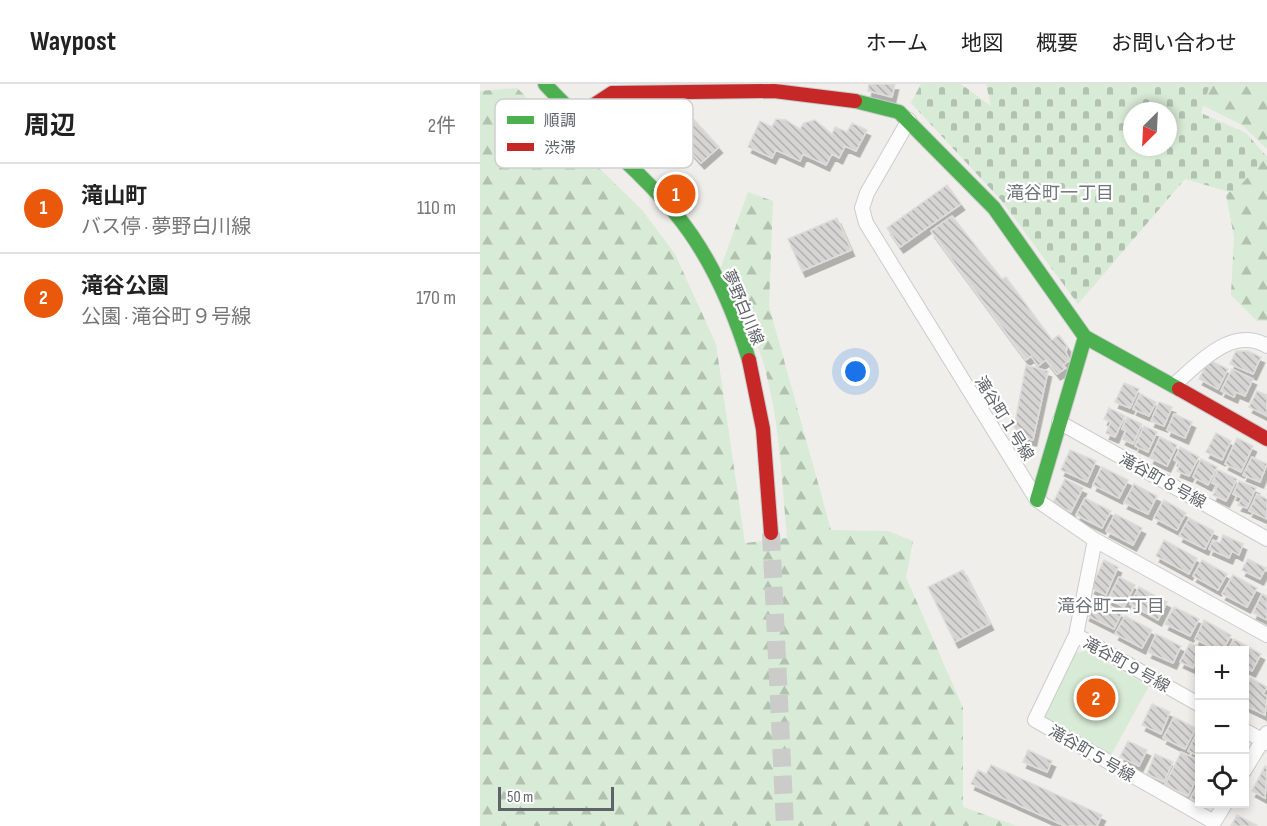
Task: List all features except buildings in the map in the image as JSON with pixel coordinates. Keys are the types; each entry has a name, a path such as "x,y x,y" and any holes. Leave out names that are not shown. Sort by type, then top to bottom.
{"street":[{"name":"夢野白川線","path":"545,84 558,99"},
{"path":"603,99 612,93 776,88 844,98 899,112 994,208 1085,337 1267,439"},
{"name":"滝谷町１号線","path":"909,120 867,193 862,208 866,223 1036,500 1095,540 1267,635"},
{"name":"夢野白川線","path":"630,168 675,213 723,291 753,371 765,451 771,533"},
{"path":"1036,500 1085,337"},
{"path":"1174,385 1216,348 1238,341 1267,346"},
{"name":"滝谷町８号線","path":"1059,422 1267,539"},
{"name":"滝谷町９号線","path":"1095,540 1076,635 1195,702"},
{"name":"滝谷町５号線","path":"1076,635 1035,720 1214,822 1223,808"},
{"path":"1249,732 1266,739 1249,765"}],"green space":[{"path":"921,84 961,84 991,106 986,84 1210,84 1201,113 1246,133 1267,157 1233,193 1185,179 1078,304 1001,200 911,103"},
{"path":"1206,84 1267,84 1267,149 1242,125 1198,103"},
{"path":"517,88 528,99 495,99 495,168 599,168 642,210 675,254 716,344 745,543 787,538 782,476 771,393 758,345 721,267 748,192 773,201 769,306 831,530 888,531 913,541 906,577 963,708 963,807 1017,826 480,826 480,91"},
{"path":"1267,156 1267,321 1257,321 1231,295 1234,237 1226,195"},
{"path":"1086,651 1149,686 1110,757 1048,723 1043,711 1069,654"}],"tunnel":[{"path":"771,533 785,826"}],"traffic: fast":[{"path":"545,84 560,99"},
{"path":"855,101 899,112 994,208 1085,337 1179,389"},
{"path":"632,168 688,229 710,264 736,321 749,360"},
{"path":"1037,500 1085,337"}],"traffic: jam":[{"path":"603,99 612,93 774,91 855,101"},
{"path":"749,360 763,429 771,533"},
{"path":"1179,389 1267,439"}],"place":[{"name":"滝山町","path":"676,194"},
{"name":"滝谷公園","path":"1096,698"}],"district":[{"name":"滝谷町一丁目","path":"1060,193"},
{"name":"滝谷町二丁目","path":"1111,606"}]}
